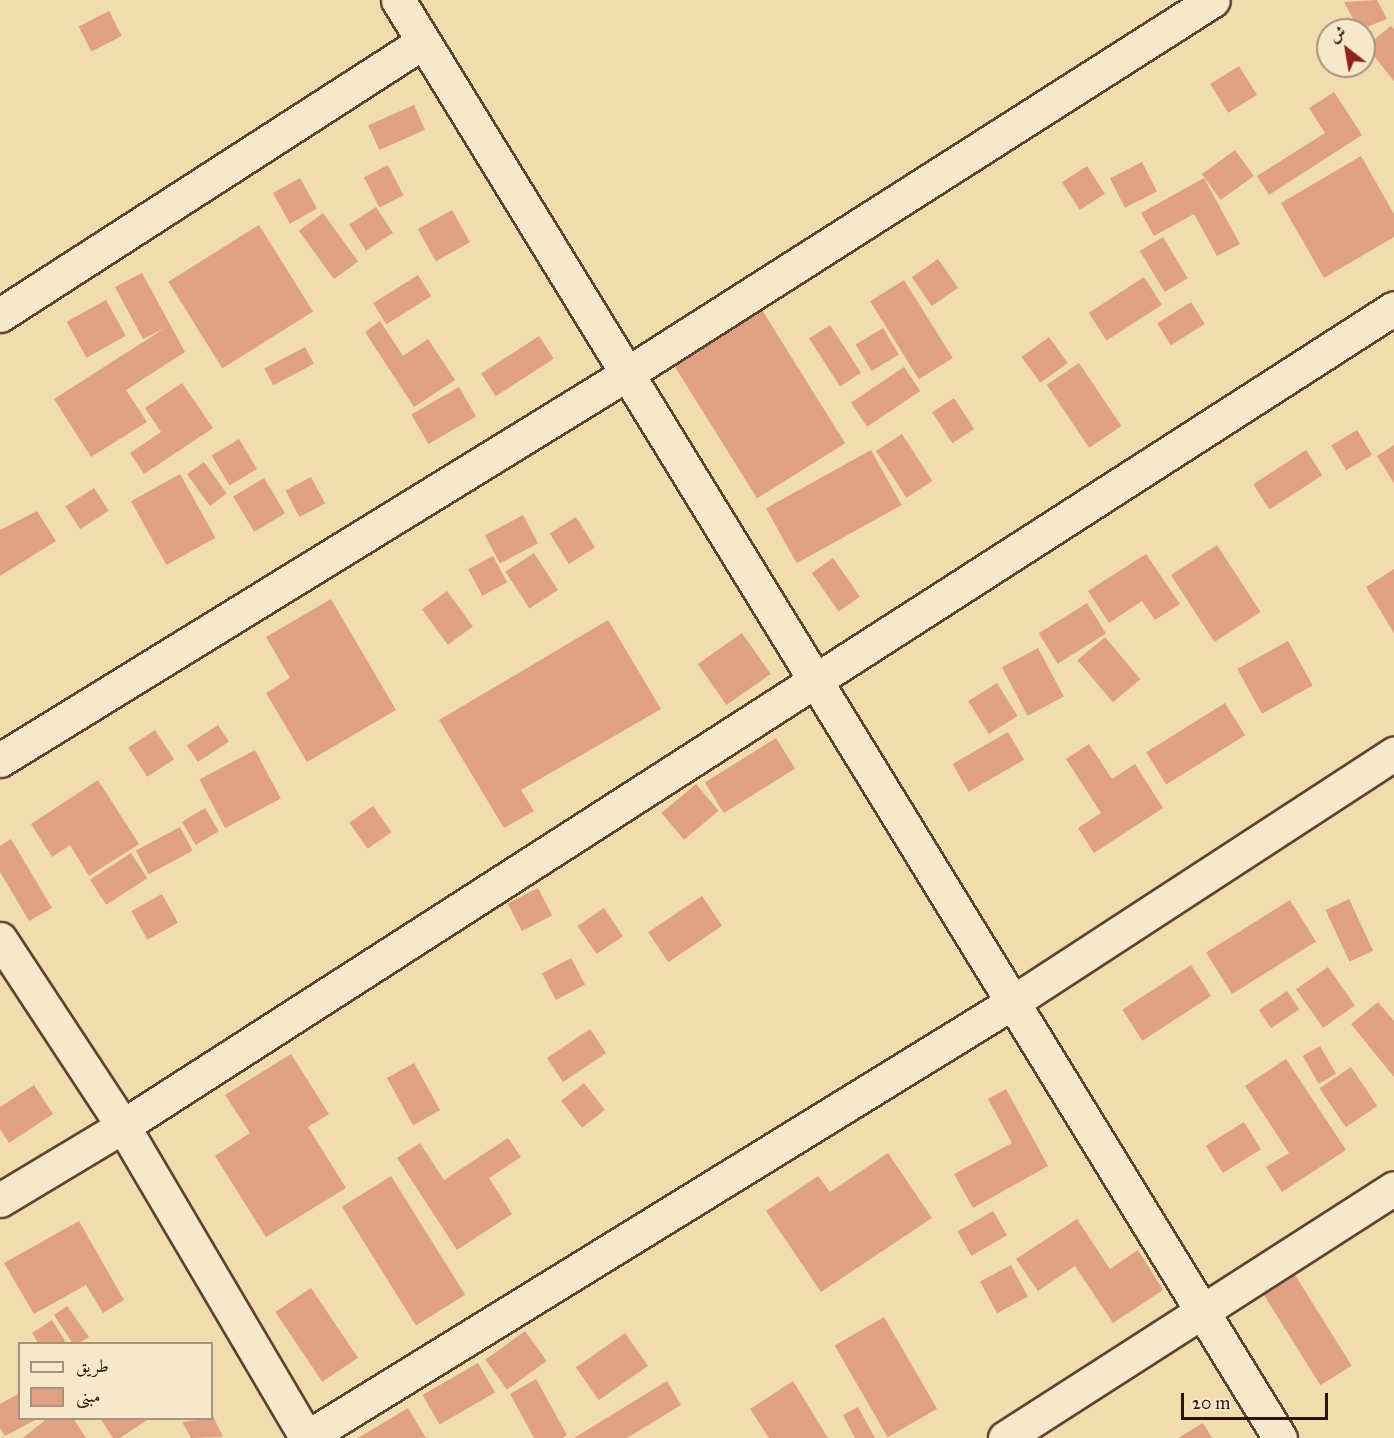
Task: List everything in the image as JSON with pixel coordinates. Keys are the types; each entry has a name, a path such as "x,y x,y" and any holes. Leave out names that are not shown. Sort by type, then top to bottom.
{"street":[{"path":"398,0 625,375 816,681 1280,1438"},
{"path":"0,759 625,375 1213,0"},
{"path":"0,315 423,42"},
{"path":"0,1200 123,1126 1394,308"},
{"path":"0,939 123,1126 307,1438 1013,1002 1394,754"},
{"path":"1005,1438 1394,1188"}],"building":[{"path":"1377,0 1387,19 1376,23 1376,18 1353,18 1344,2"},
{"path":"109,11 122,36 91,51 79,26"},
{"path":"1391,26 1394,29 1394,81 1376,58 1376,38"},
{"path":"1239,66 1257,95 1228,113 1210,84"},
{"path":"1334,92 1362,135 1269,195 1257,176 1325,133 1309,108"},
{"path":"414,105 425,130 379,150 368,125"},
{"path":"1235,150 1254,176 1221,200 1202,174"},
{"path":"1361,156 1394,214 1394,237 1324,278 1281,203"},
{"path":"1142,162 1157,191 1125,208 1110,178"},
{"path":"388,165 403,195 379,208 364,177"},
{"path":"1087,166 1105,194 1080,210 1062,182"},
{"path":"300,178 317,209 290,224 273,193"},
{"path":"1204,178 1240,244 1217,256 1194,214 1154,236 1141,213"},
{"path":"376,207 393,233 366,250 349,224"},
{"path":"452,210 470,242 436,261 418,229"},
{"path":"323,213 358,262 334,279 299,231"},
{"path":"259,225 313,312 222,368 168,282"},
{"path":"1163,237 1188,278 1165,292 1140,251"},
{"path":"938,259 958,288 932,306 912,277"},
{"path":"142,273 185,352 126,390 147,422 91,457 54,399 165,328 143,339 115,287"},
{"path":"418,275 431,296 386,324 373,303"},
{"path":"1144,277 1162,305 1107,341 1089,313"},
{"path":"904,280 953,358 919,379 870,301"},
{"path":"106,300 126,336 87,358 67,322"},
{"path":"1191,302 1205,324 1171,345 1157,323"},
{"path":"762,310 845,443 757,498 674,365"},
{"path":"380,321 403,356 428,339 455,380 414,407 365,332"},
{"path":"830,325 861,373 840,386 809,339"},
{"path":"883,328 899,355 872,371 856,344"},
{"path":"539,336 554,359 496,396 481,374"},
{"path":"1049,337 1068,363 1040,383 1021,357"},
{"path":"305,347 314,364 273,385 264,369"},
{"path":"1079,363 1121,426 1089,448 1047,385"},
{"path":"904,367 920,391 867,427 851,403"},
{"path":"182,383 213,428 144,474 130,453 161,432 145,408"},
{"path":"459,387 476,416 428,444 411,415"},
{"path":"954,398 974,429 952,443 932,412"},
{"path":"1357,430 1372,455 1346,470 1331,445"},
{"path":"902,434 932,481 907,498 876,451"},
{"path":"239,439 257,469 230,485 212,455"},
{"path":"1394,445 1394,483 1377,456"},
{"path":"871,450 902,505 797,563 766,508"},
{"path":"1306,450 1322,475 1270,509 1253,484"},
{"path":"204,462 227,494 210,506 187,474"},
{"path":"180,474 215,538 166,565 131,501"},
{"path":"311,477 325,503 299,517 285,491"},
{"path":"264,478 285,513 254,532 233,497"},
{"path":"94,488 109,511 80,529 65,507"},
{"path":"37,511 56,541 0,576 0,530"},
{"path":"523,515 538,543 500,563 485,535"},
{"path":"576,517 595,548 569,564 550,533"},
{"path":"1217,545 1261,612 1214,642 1171,575"},
{"path":"534,553 558,590 529,608 505,572"},
{"path":"1146,554 1180,604 1155,620 1142,601 1109,623 1088,591"},
{"path":"493,556 507,582 482,596 468,569"},
{"path":"833,558 860,597 839,611 812,573"},
{"path":"1394,569 1394,633 1366,587"},
{"path":"447,591 473,627 448,645 422,609"},
{"path":"331,599 396,710 307,762 266,693 290,678 266,637"},
{"path":"1087,603 1106,634 1058,664 1039,633"},
{"path":"608,620 661,709 521,790 534,811 504,828 439,720"},
{"path":"742,633 771,674 726,705 698,664"},
{"path":"1105,637 1140,679 1113,702 1077,660"},
{"path":"1288,641 1313,686 1262,714 1237,669"},
{"path":"1038,648 1064,697 1028,716 1002,667"},
{"path":"997,683 1018,716 989,734 968,701"},
{"path":"1225,703 1245,735 1166,785 1146,752"},
{"path":"218,725 229,742 198,762 187,745"},
{"path":"155,730 174,759 147,777 128,747"},
{"path":"1008,732 1024,760 969,792 953,764"},
{"path":"776,738 795,769 724,813 705,783"},
{"path":"1089,744 1112,779 1135,764 1163,808 1094,853 1078,828 1101,813 1066,759"},
{"path":"255,750 281,799 225,828 199,780"},
{"path":"98,780 139,844 89,876 70,845 52,857 31,824"},
{"path":"696,784 718,811 684,840 662,813"},
{"path":"373,806 391,832 368,849 349,823"},
{"path":"205,808 219,831 196,845 182,822"},
{"path":"180,827 193,851 149,874 136,850"},
{"path":"11,839 52,908 29,921 0,872 0,846"},
{"path":"131,853 147,878 106,905 90,880"},
{"path":"538,888 552,916 522,931 508,903"},
{"path":"162,894 178,923 147,940 131,911"},
{"path":"702,896 722,926 668,962 648,932"},
{"path":"1349,899 1373,951 1350,962 1325,910"},
{"path":"1290,900 1316,942 1232,994 1206,952"},
{"path":"604,908 623,936 596,954 577,926"},
{"path":"571,958 585,984 556,1000 542,973"},
{"path":"1191,965 1211,996 1142,1041 1122,1010"},
{"path":"1328,967 1355,1006 1323,1028 1296,989"},
{"path":"1287,991 1299,1009 1271,1028 1259,1010"},
{"path":"1378,1002 1394,1021 1394,1077 1351,1024"},
{"path":"590,1029 606,1053 563,1082 547,1058"},
{"path":"1320,1046 1336,1074 1319,1084 1303,1056"},
{"path":"291,1054 329,1114 308,1127 346,1188 266,1237 215,1156 250,1133 225,1095"},
{"path":"1286,1059 1346,1150 1282,1192 1266,1167 1289,1153 1245,1086"},
{"path":"414,1063 440,1110 413,1125 387,1078"},
{"path":"1351,1067 1377,1106 1346,1127 1319,1088"},
{"path":"584,1083 605,1110 582,1128 561,1101"},
{"path":"34,1085 53,1114 9,1143 0,1129 0,1107"},
{"path":"1006,1089 1048,1166 973,1208 954,1174 1012,1143 988,1099"},
{"path":"1244,1122 1261,1149 1223,1173 1206,1146"},
{"path":"508,1138 521,1157 489,1178 512,1214 457,1250 397,1158 420,1143 444,1180"},
{"path":"888,1153 932,1218 821,1292 766,1211 818,1176 830,1192"},
{"path":"391,1176 465,1295 416,1325 342,1207"},
{"path":"993,1211 1007,1235 971,1256 957,1232"},
{"path":"1077,1219 1110,1269 1138,1250 1163,1290 1113,1323 1075,1266 1038,1291 1016,1259"},
{"path":"79,1221 124,1300 103,1313 86,1285 34,1314 4,1263"},
{"path":"1011,1265 1028,1297 997,1313 980,1281"},
{"path":"1295,1275 1352,1366 1320,1385 1264,1295"},
{"path":"311,1288 358,1358 322,1382 275,1312"},
{"path":"67,1306 89,1337 81,1342 72,1342 54,1315"},
{"path":"884,1317 937,1409 888,1437 835,1346"},
{"path":"52,1320 66,1342 38,1342 32,1333"},
{"path":"525,1331 547,1361 507,1390 485,1360"},
{"path":"625,1333 648,1366 599,1400 576,1367"},
{"path":"478,1363 495,1392 440,1424 423,1395"},
{"path":"536,1379 567,1435 562,1438 534,1438 510,1394"},
{"path":"667,1381 681,1405 627,1438 574,1438"},
{"path":"793,1381 828,1438 769,1438 750,1409"},
{"path":"18,1394 18,1420 35,1420 5,1436 0,1428 0,1404"},
{"path":"858,1407 875,1438 855,1438 843,1415"},
{"path":"408,1408 426,1438 358,1438"},
{"path":"213,1416 223,1437 191,1438 182,1422 213,1420"},
{"path":"74,1420 86,1438 23,1438 44,1421"},
{"path":"101,1420 147,1420 120,1438 113,1438"},
{"path":"1203,1423 1212,1438 1178,1438"}]}
